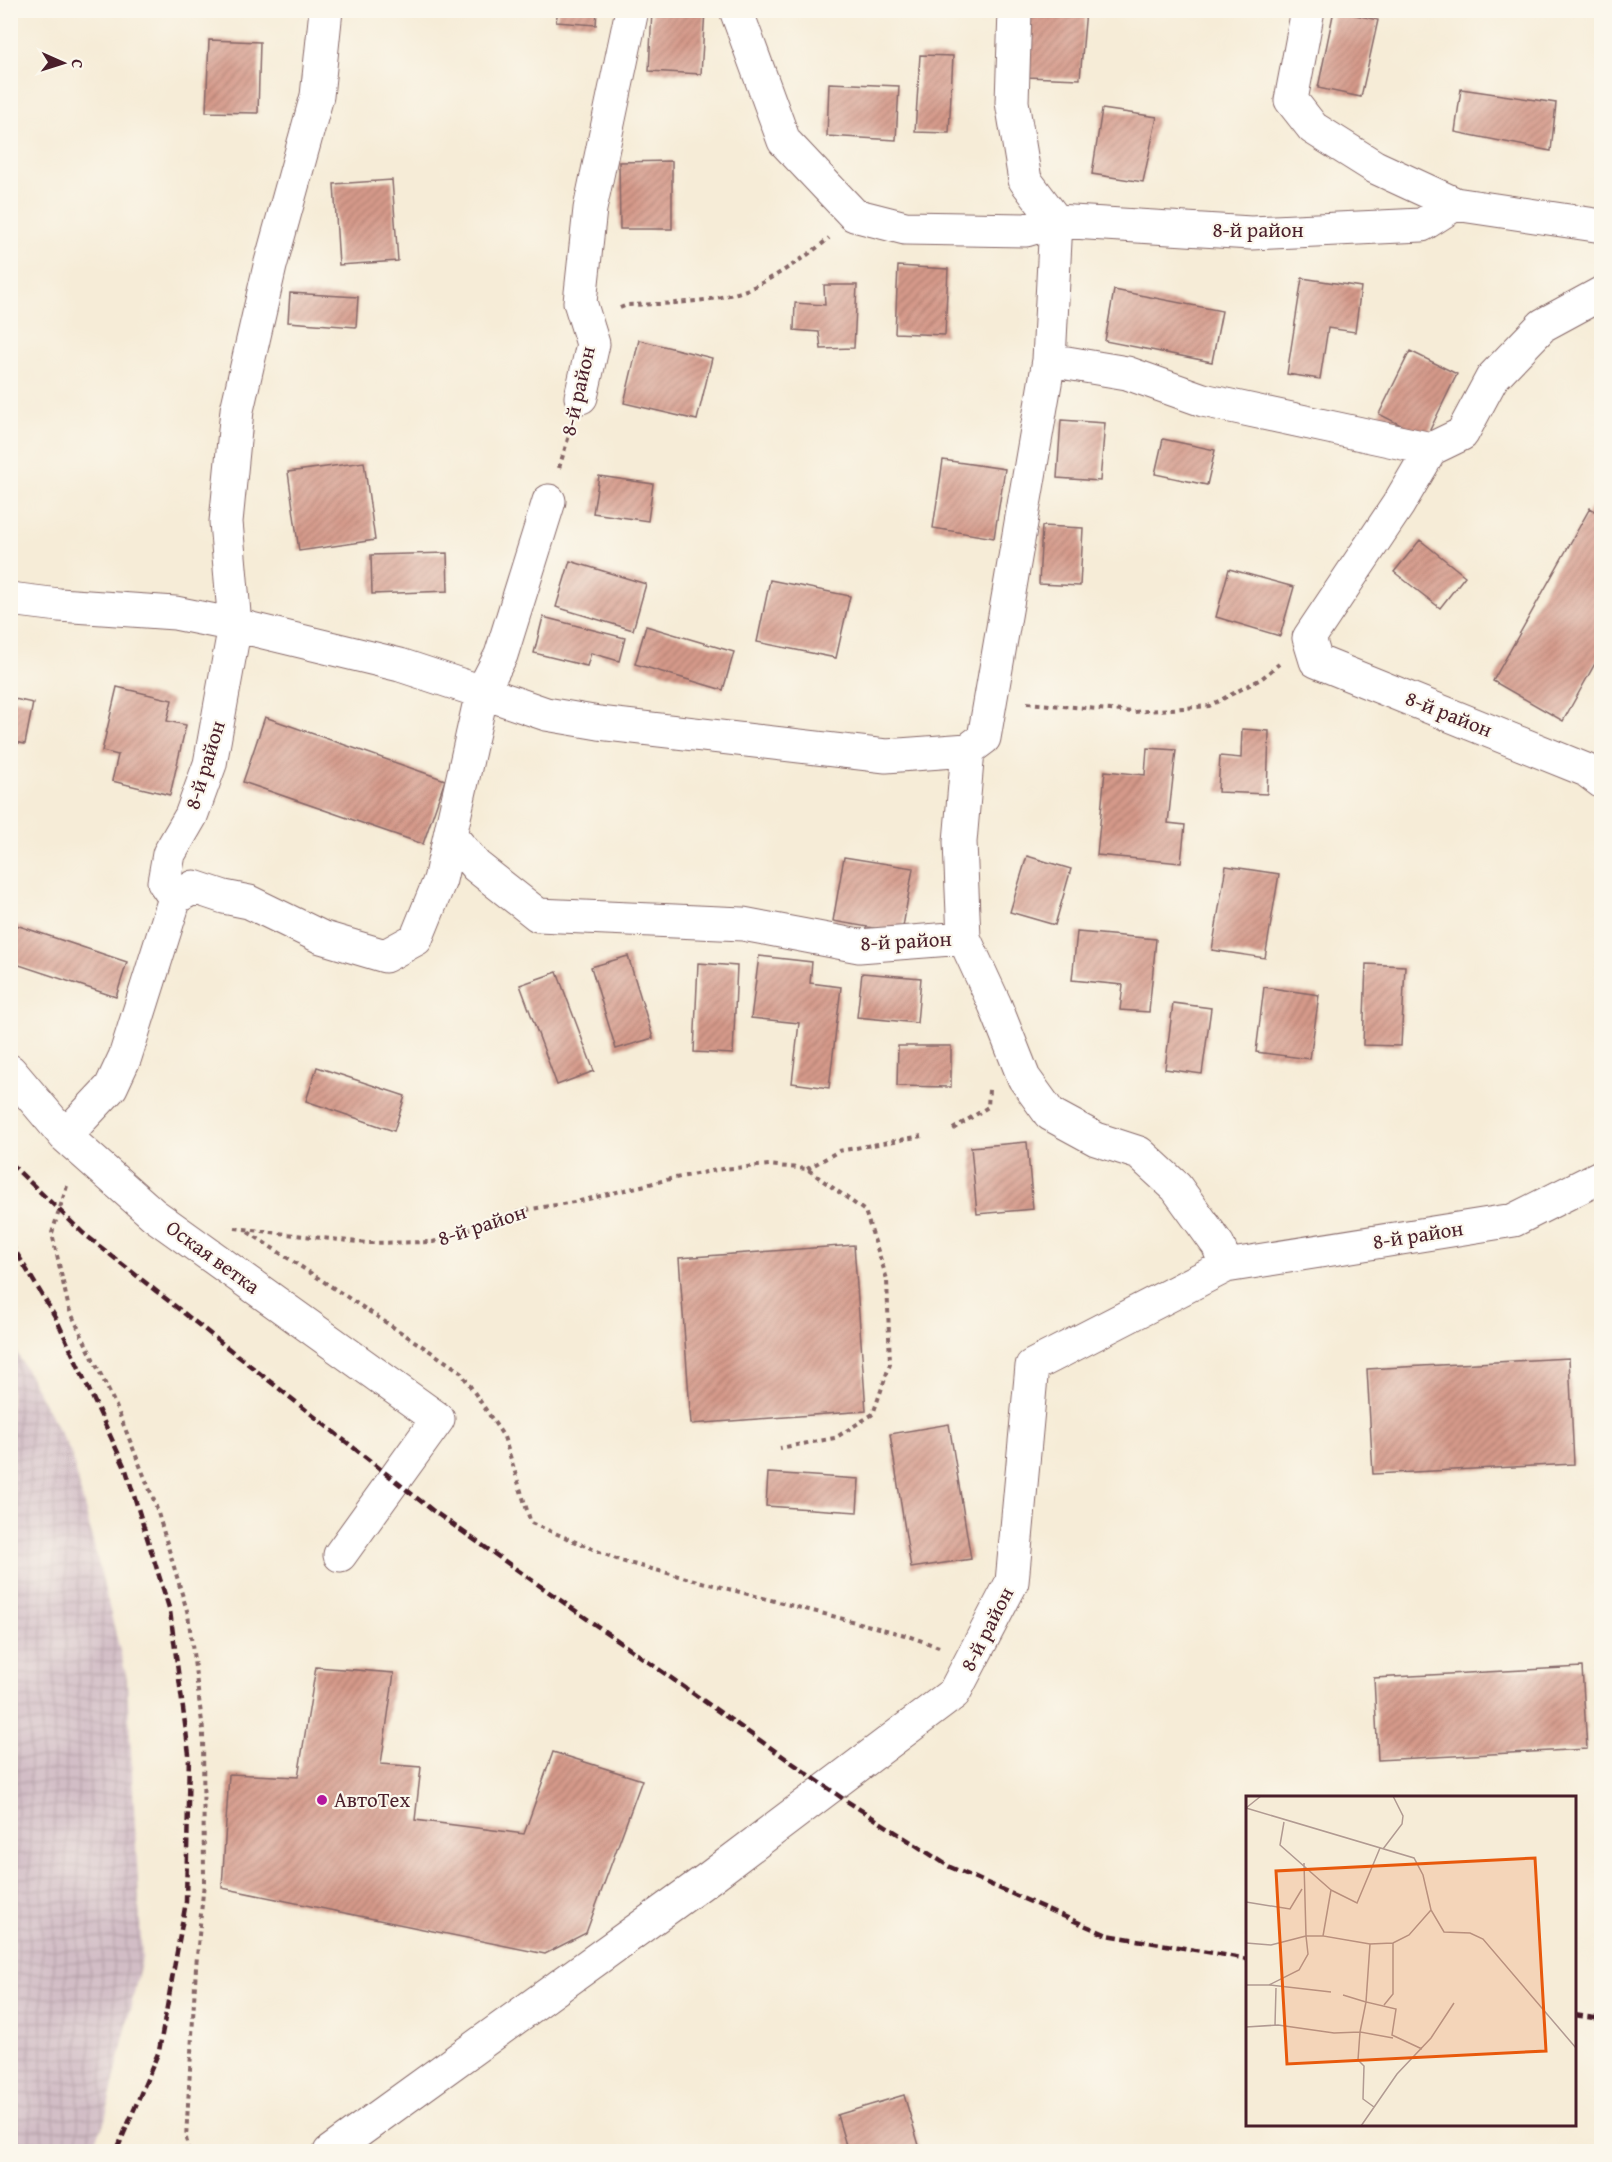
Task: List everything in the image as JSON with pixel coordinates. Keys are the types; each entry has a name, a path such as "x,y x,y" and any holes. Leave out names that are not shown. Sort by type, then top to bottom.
{"street":[{"name":"8-й район","path":"175,898 165,882 169,854 191,816 210,764 235,625 226,522 237,410 270,266 317,96 326,10"},
{"name":"8-й район","path":"581,397 593,344 580,302 590,209 632,10"},
{"path":"736,10 784,141 854,215"},
{"path":"10,599 175,614 235,625 400,665 546,714 599,723 886,756 968,750 984,738 1049,360 1056,221 1025,180 1012,102 1015,10"},
{"path":"1308,10 1291,100 1313,128 1375,167 1455,204 1602,226"},
{"name":"8-й район","path":"854,215 906,228 1026,231 1056,221 1251,233 1422,225 1455,204"},
{"path":"1309,638 1398,505 1431,450 1462,434 1492,378 1543,325 1602,292"},
{"path":"1049,360 1127,373 1203,400 1431,450"},
{"path":"72,1142 111,1087 125,1057 175,898 194,887 249,902 321,937 385,956 416,939 440,880 482,692 501,656 549,501"},
{"name":"8-й район","path":"1309,638 1316,661 1586,770 1602,782"},
{"name":"8-й район","path":"968,750 960,842 964,938 995,1005 1024,1078 1050,1114 1096,1139 1139,1153 1176,1187 1218,1245 1226,1266"},
{"name":"8-й район","path":"450,835 476,866 538,915 743,924 859,946 964,938"},
{"name":"Оская ветка","path":"10,1071 72,1142 154,1215 438,1419 340,1555"},
{"name":"8-й район","path":"330,2151 709,1878 954,1693 1012,1582 1032,1366 1226,1266 1514,1220 1602,1176"}],"path":[{"path":"586,321 627,305 678,304 746,290 815,250 854,215"},
{"name":"8-й район","path":"549,501 581,397"},
{"path":"990,701 1134,712 1209,706 1261,679 1309,638"},
{"path":"807,1169 839,1150 922,1136"},
{"path":"72,1142 52,1233 69,1309 116,1406 155,1503 188,1614 204,1730 204,1882 195,1978 186,2138 189,2151"},
{"name":"8-й район","path":"233,1228 366,1244 433,1242 526,1210 580,1201 670,1179 722,1169 769,1165 807,1169 865,1210 887,1279 890,1364 873,1414 835,1438 780,1448"},
{"path":"245,1230 460,1371 504,1437 531,1523 621,1561 905,1635 972,1658"}],"shaded area":[{"path":"11,1342 71,1453 127,1679 142,1958 104,2124 90,2151 23,2152 11,2147"}],"building":[{"path":"558,10 597,10 596,25 556,22"},
{"path":"652,10 705,10 701,74 649,71"},
{"path":"1030,10 1086,10 1080,79 1026,77"},
{"path":"1334,10 1378,20 1361,97 1318,88"},
{"path":"209,40 260,42 258,113 206,112"},
{"path":"920,55 953,56 949,133 915,132"},
{"path":"829,83 899,86 896,140 827,136"},
{"path":"1461,89 1556,103 1551,151 1455,132"},
{"path":"1102,109 1157,117 1143,182 1092,174"},
{"path":"672,161 672,229 620,229 619,162"},
{"path":"392,180 398,261 339,265 334,184"},
{"path":"898,266 948,269 945,335 895,333"},
{"path":"1302,278 1361,287 1355,332 1328,328 1320,379 1287,374"},
{"path":"824,285 857,285 854,348 821,349 819,332 794,330 795,303 825,305"},
{"path":"1114,290 1222,311 1212,362 1105,341"},
{"path":"290,293 358,297 356,327 288,322"},
{"path":"639,340 712,358 697,420 624,403"},
{"path":"1410,351 1457,374 1426,438 1379,414"},
{"path":"1061,420 1105,423 1100,481 1057,478"},
{"path":"1163,439 1215,450 1207,485 1155,474"},
{"path":"943,460 1005,469 994,538 933,528"},
{"path":"364,462 375,540 299,551 288,472"},
{"path":"599,476 653,484 648,521 593,513"},
{"path":"1590,508 1602,515 1602,651 1563,721 1493,681"},
{"path":"1042,526 1083,528 1080,586 1039,584"},
{"path":"1420,540 1465,576 1440,608 1394,572"},
{"path":"447,553 448,591 372,594 371,555"},
{"path":"570,561 646,584 633,630 556,607"},
{"path":"1229,569 1294,587 1280,636 1216,617"},
{"path":"770,580 850,596 836,658 757,642"},
{"path":"543,617 625,638 619,661 591,653 587,666 534,653"},
{"path":"646,626 734,652 723,690 635,664"},
{"path":"117,687 172,700 167,721 186,725 170,795 112,781 118,755 102,751"},
{"path":"10,698 33,703 25,744 10,741"},
{"path":"265,717 445,780 423,844 243,782"},
{"path":"1242,729 1269,731 1267,794 1218,792 1220,756 1241,758"},
{"path":"1147,748 1176,750 1168,823 1185,825 1181,863 1097,855 1105,771 1145,775"},
{"path":"1027,856 1071,869 1055,925 1010,912"},
{"path":"844,857 913,868 902,933 833,921"},
{"path":"1226,866 1279,874 1265,958 1212,950"},
{"path":"10,923 127,962 116,997 10,962"},
{"path":"1077,932 1156,939 1149,1012 1120,1010 1123,985 1072,980"},
{"path":"628,956 653,1038 616,1049 591,967"},
{"path":"759,956 812,962 810,983 841,987 829,1088 792,1083 799,1023 751,1018"},
{"path":"698,963 737,966 733,1054 694,1052"},
{"path":"1366,964 1405,966 1401,1046 1363,1045"},
{"path":"557,972 594,1071 557,1085 520,985"},
{"path":"862,973 921,978 917,1023 857,1017"},
{"path":"1264,987 1319,995 1310,1059 1256,1052"},
{"path":"1173,1003 1211,1008 1202,1074 1165,1069"},
{"path":"898,1046 951,1046 951,1087 897,1086"},
{"path":"317,1067 405,1096 394,1131 306,1101"},
{"path":"1027,1142 1033,1209 977,1214 971,1147"},
{"path":"854,1245 866,1411 691,1424 679,1258"},
{"path":"1569,1358 1574,1464 1373,1474 1367,1369"},
{"path":"949,1424 971,1559 911,1568 890,1434"},
{"path":"768,1473 859,1479 857,1512 766,1506"},
{"name":"АвтоТех","path":"316,1667 394,1673 381,1764 421,1767 415,1820 524,1834 553,1752 642,1780 586,1933 545,1954 222,1888 229,1774 298,1777"},
{"path":"1582,1667 1587,1749 1378,1760 1374,1678"},
{"path":"904,2095 921,2152 848,2152 837,2115"}],"railway":[{"path":"10,1163 83,1233 432,1510 842,1798 950,1867 1107,1935 1246,1959"},
{"path":"10,1242 56,1318 126,1470 170,1611 189,1754 186,1902 159,2051 116,2152"},
{"path":"1576,2015 1602,2019"}],"place":[{"name":"АвтоТех","path":"322,1800"}]}
